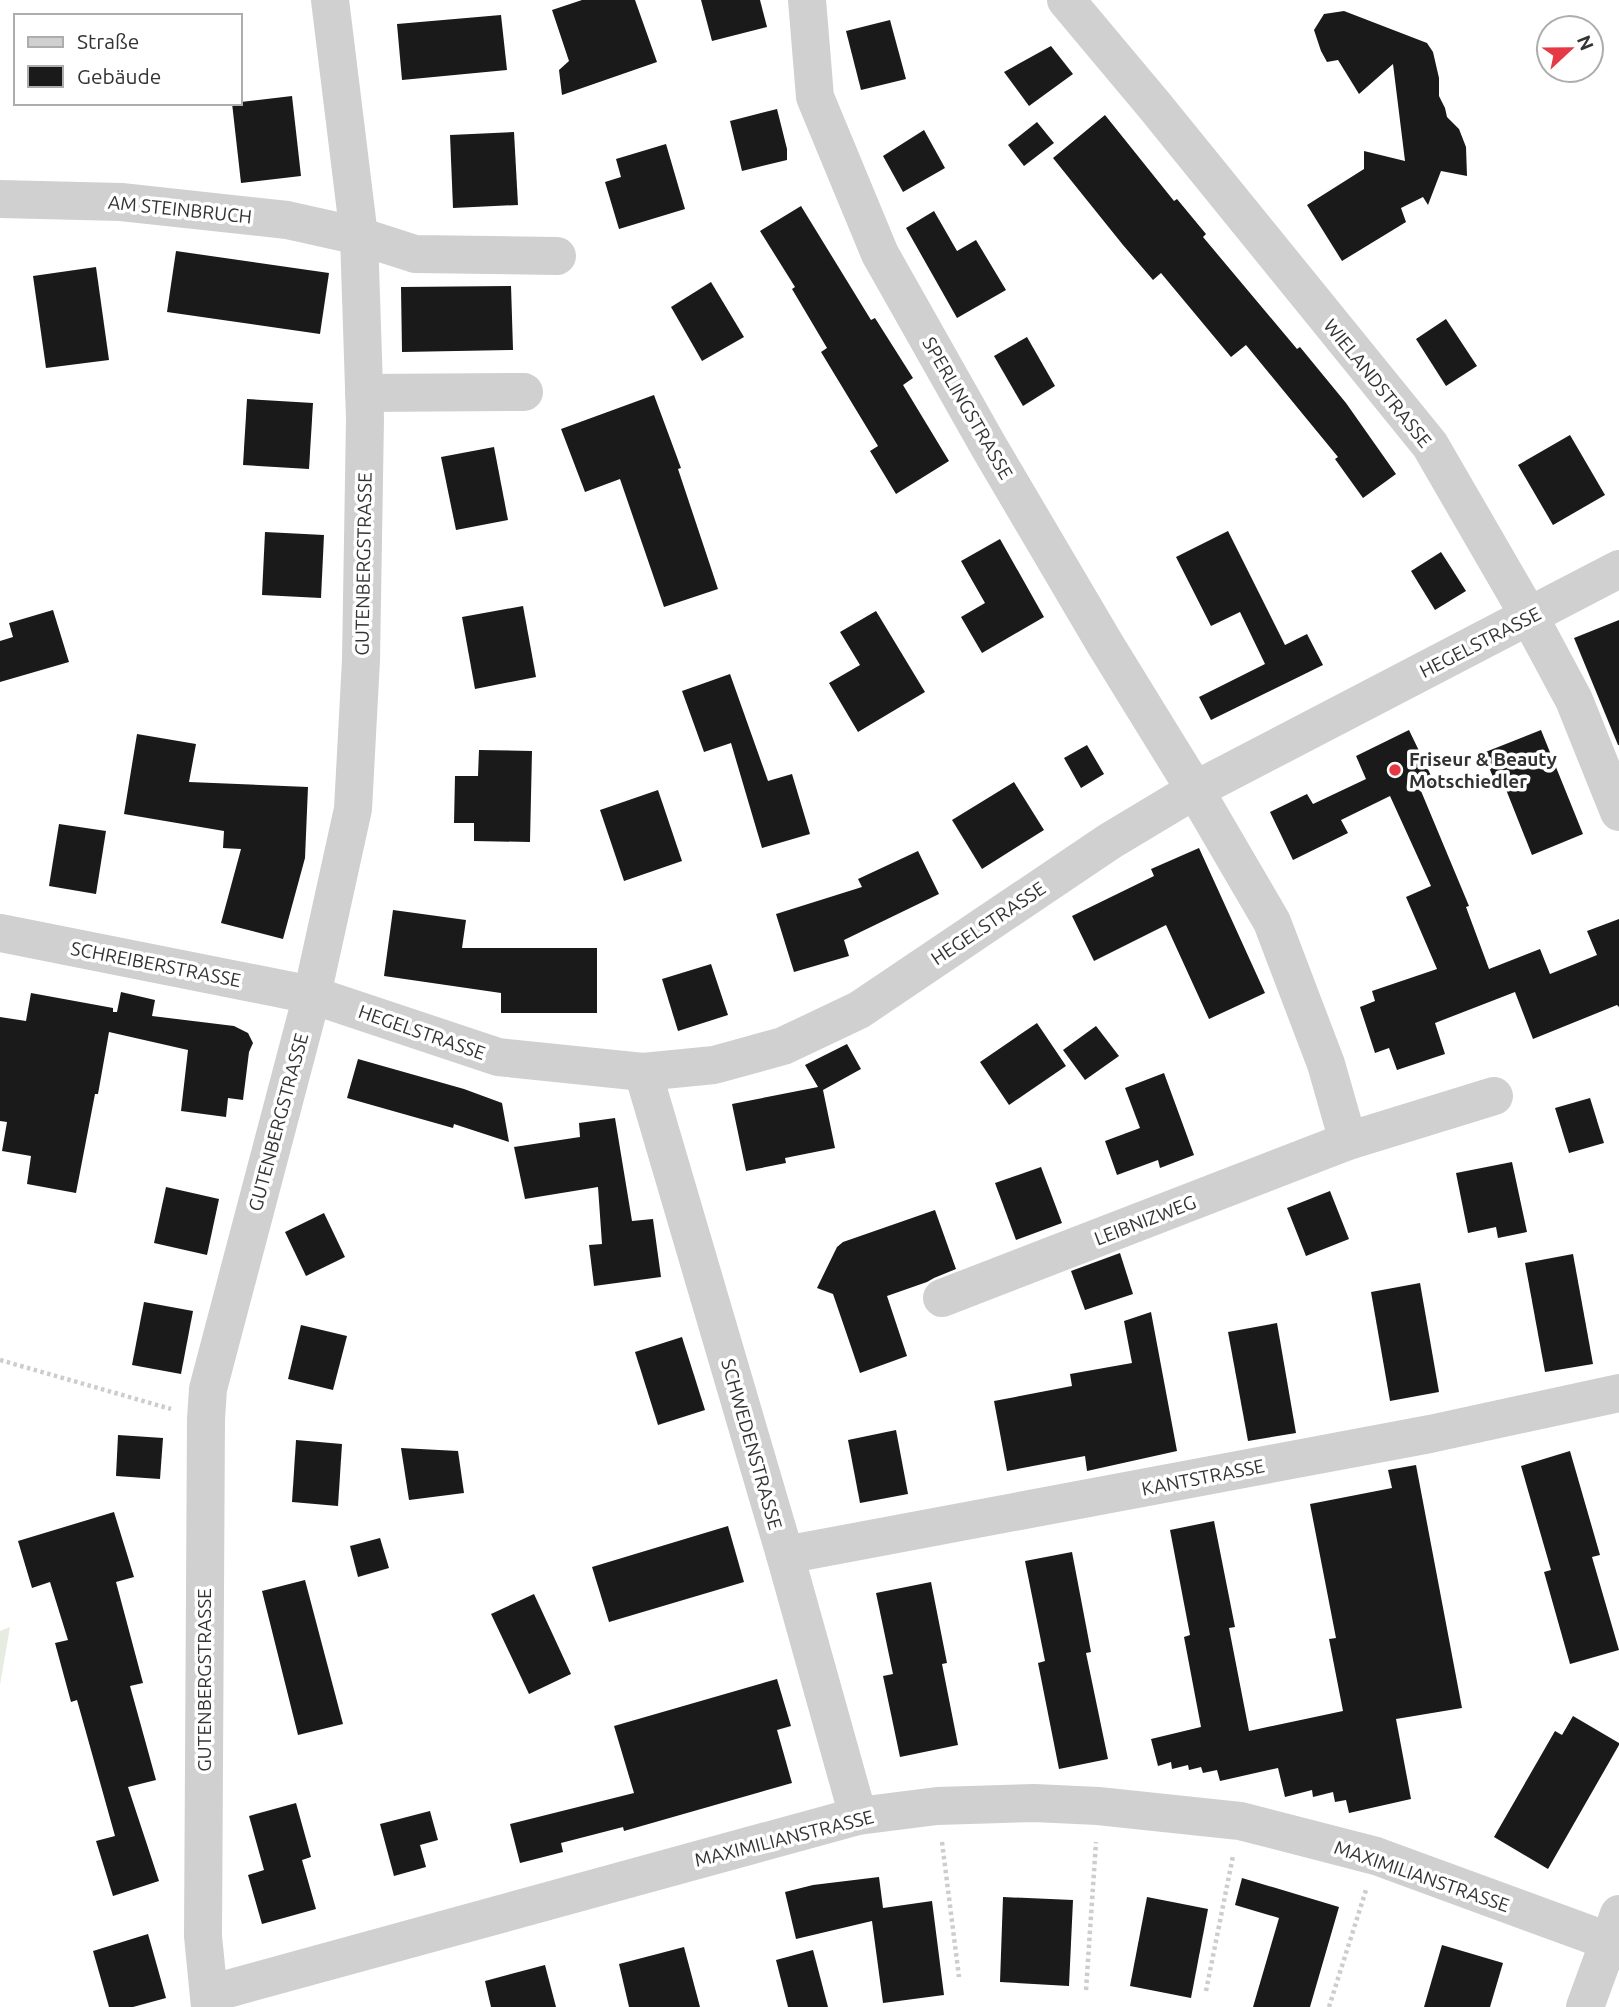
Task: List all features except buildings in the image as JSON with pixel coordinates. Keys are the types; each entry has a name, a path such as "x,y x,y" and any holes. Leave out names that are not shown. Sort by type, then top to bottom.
{"street":[{"name":"GUTENBERGSTRASSE","path":"210,2001 203,1936 208,1389 312,995 353,809 361,660 364,393 359,236 330,0"},
{"name":"SPERLINGSTRASSE","path":"807,0 815,97 880,254 989,447 1195,790"},
{"name":"WIELANDSTRASSE","path":"1066,0 1430,446 1529,616 1574,700 1619,812"},
{"name":"AM STEINBRUCH","path":"0,199 135,203 287,220 359,236"},
{"path":"359,236 415,254 557,256"},
{"path":"364,393 524,392"},
{"name":"HEGELSTRASSE","path":"312,995 498,1057 643,1072 714,1065 783,1046 859,1010 1110,841 1195,790 1619,569"},
{"path":"1195,790 1272,922 1326,1065 1348,1141"},
{"name":"SCHREIBERSTRASSE","path":"0,933 312,995"},
{"name":"SCHWEDENSTRASSE","path":"643,1072 785,1555 858,1816"},
{"name":"LEIBNIZWEG","path":"942,1298 1348,1141 1494,1096"},
{"name":"KANTSTRASSE","path":"785,1555 1430,1434 1619,1393"},
{"name":"MAXIMILIANSTRASSE","path":"210,2001 858,1816 937,1807 1034,1803 1240,1821 1377,1856 1614,1927"},
{"path":"1584,2007 1614,1927"}],"path":[{"path":"0,1360 206,1419"},
{"path":"937,1807 959,1978"},
{"path":"1086,1990 1098,1807"},
{"path":"1206,1991 1240,1821"},
{"path":"1329,2007 1377,1856"}],"shaded area":[{"path":"10,1627 0,1685 0,1631"}],"place":[{"name":"Friseur & Beauty Motschiedler","path":"1395,770"}]}
